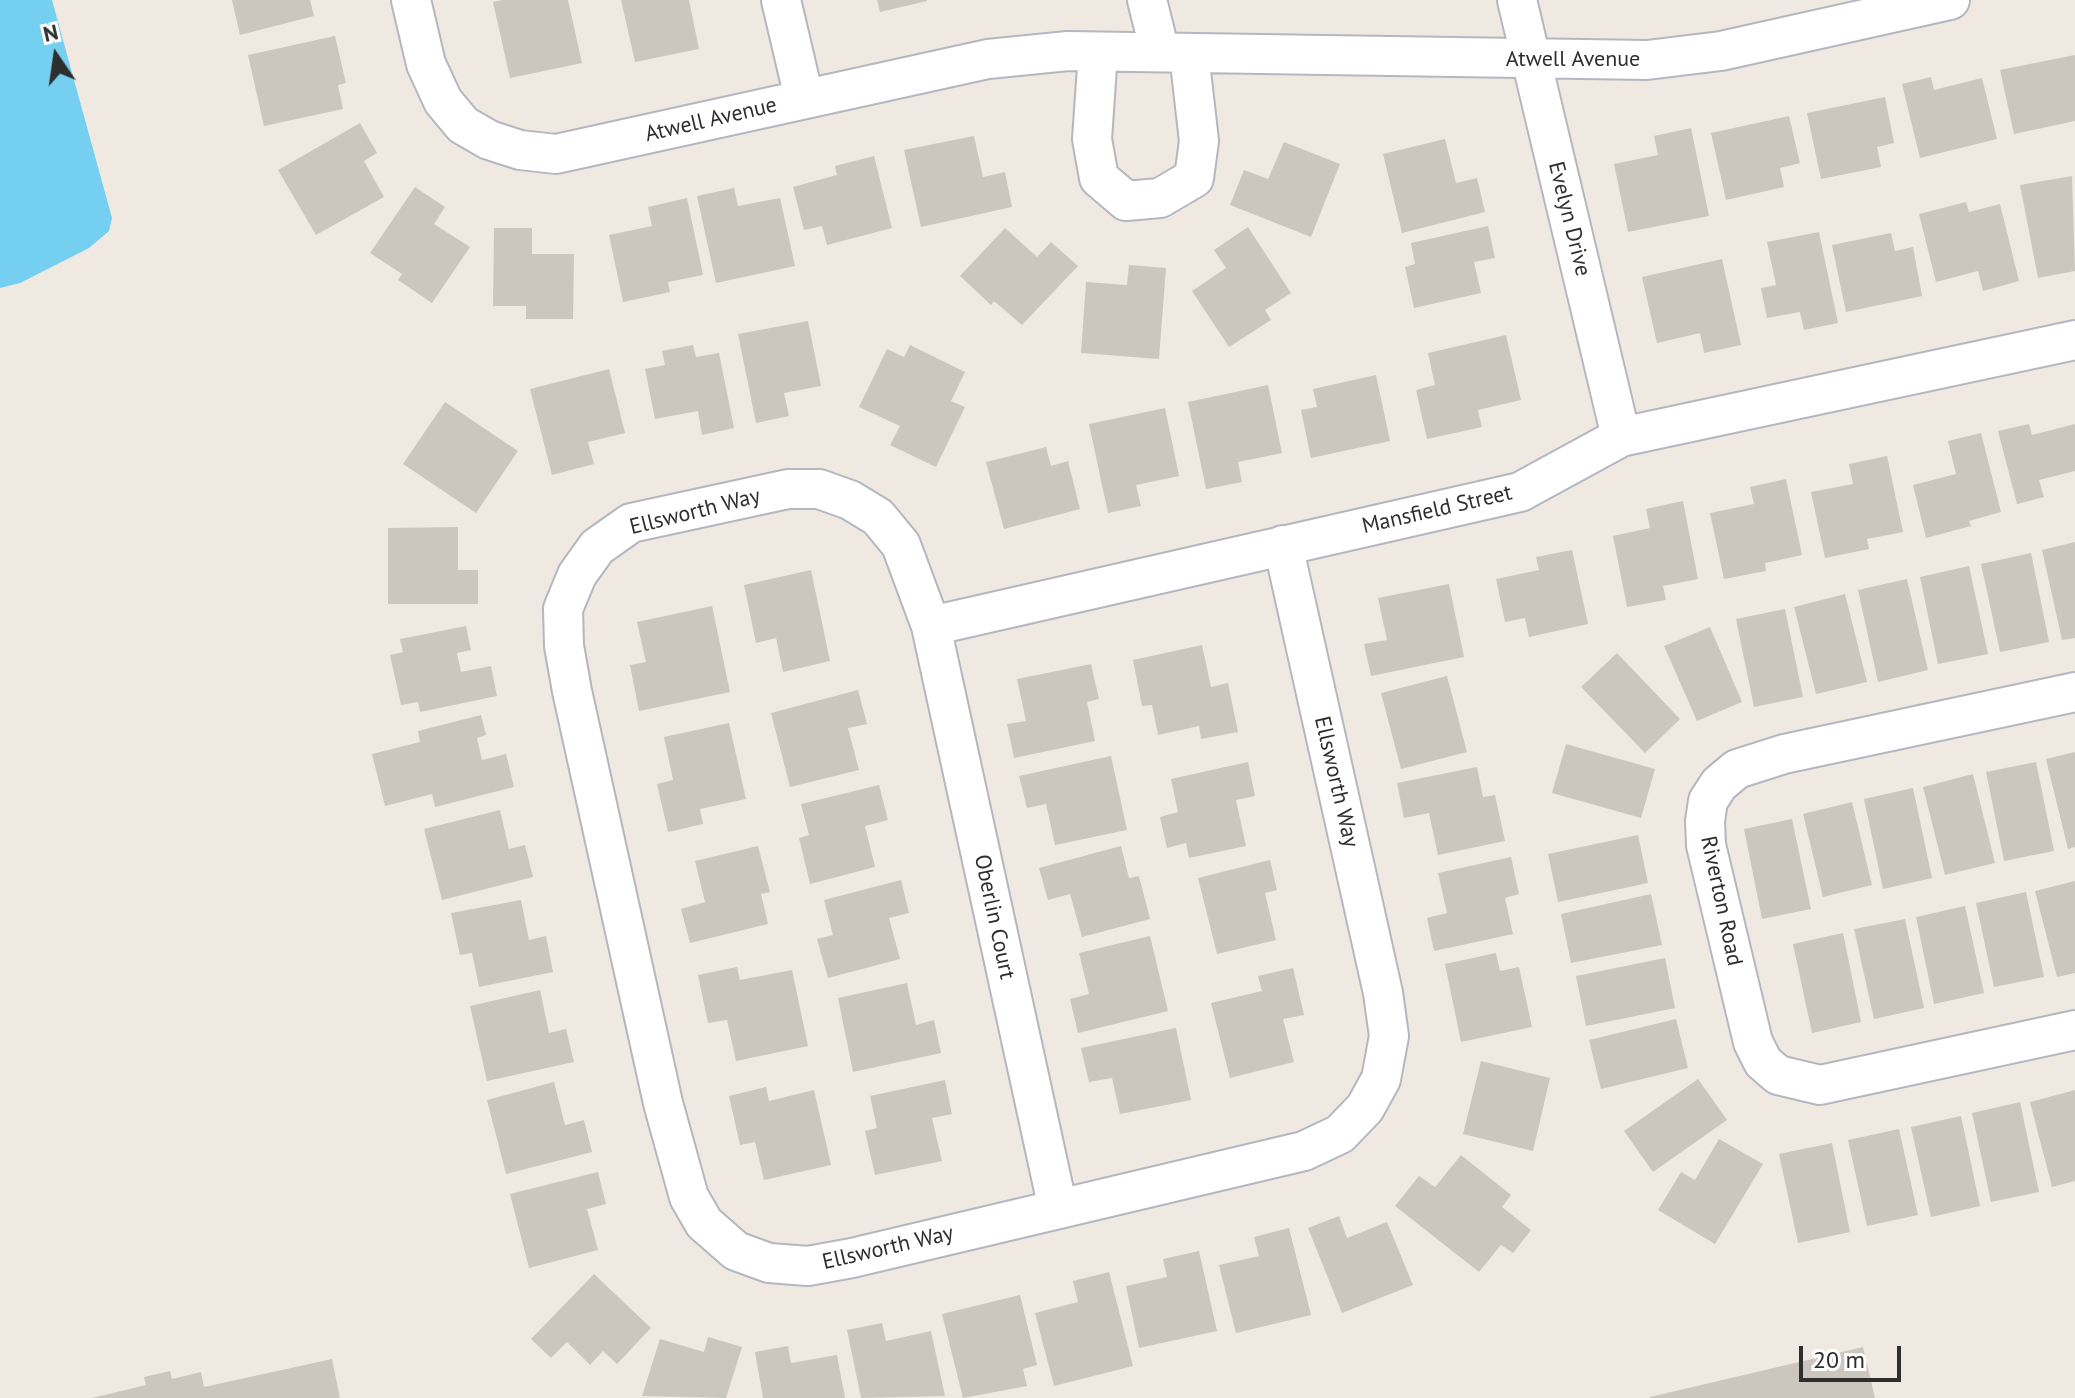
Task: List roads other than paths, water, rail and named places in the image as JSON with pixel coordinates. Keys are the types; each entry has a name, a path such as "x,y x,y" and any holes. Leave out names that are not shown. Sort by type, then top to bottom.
{"street":[{"name":"Atwell Avenue","path":"411,0 426,64 443,101 463,125 489,140 520,150 556,154 988,59 1068,51 1647,60 1721,51 1950,0"},
{"path":"781,0 804,98"},
{"path":"1098,53 1092,139 1099,178 1126,201 1160,198 1194,178 1199,141 1174,53 1147,0"},
{"name":"Evelyn Drive","path":"1517,0 1621,437"},
{"name":"Mansfield Street","path":"931,626 1520,492 1621,437 2075,340"},
{"name":"Ellsworth Way","path":"931,626 901,545 878,517 850,500 819,489 788,489 631,523 597,547 577,575 563,609 564,646 572,691 663,1103 689,1197 704,1223 736,1251 769,1263 808,1266 1304,1151 1340,1134 1365,1108 1381,1079 1389,1036 1383,993 1283,545"},
{"name":"Oberlin Court","path":"931,626 1058,1209"},
{"name":"Riverton Road","path":"2075,692 1784,754 1737,769 1719,784 1708,801 1705,821 1706,845 1753,1042 1763,1062 1778,1075 1820,1085 2075,1030"}],"water":[{"path":"0,0 52,0 112,218 109,231 89,248 20,283 0,288"}]}
